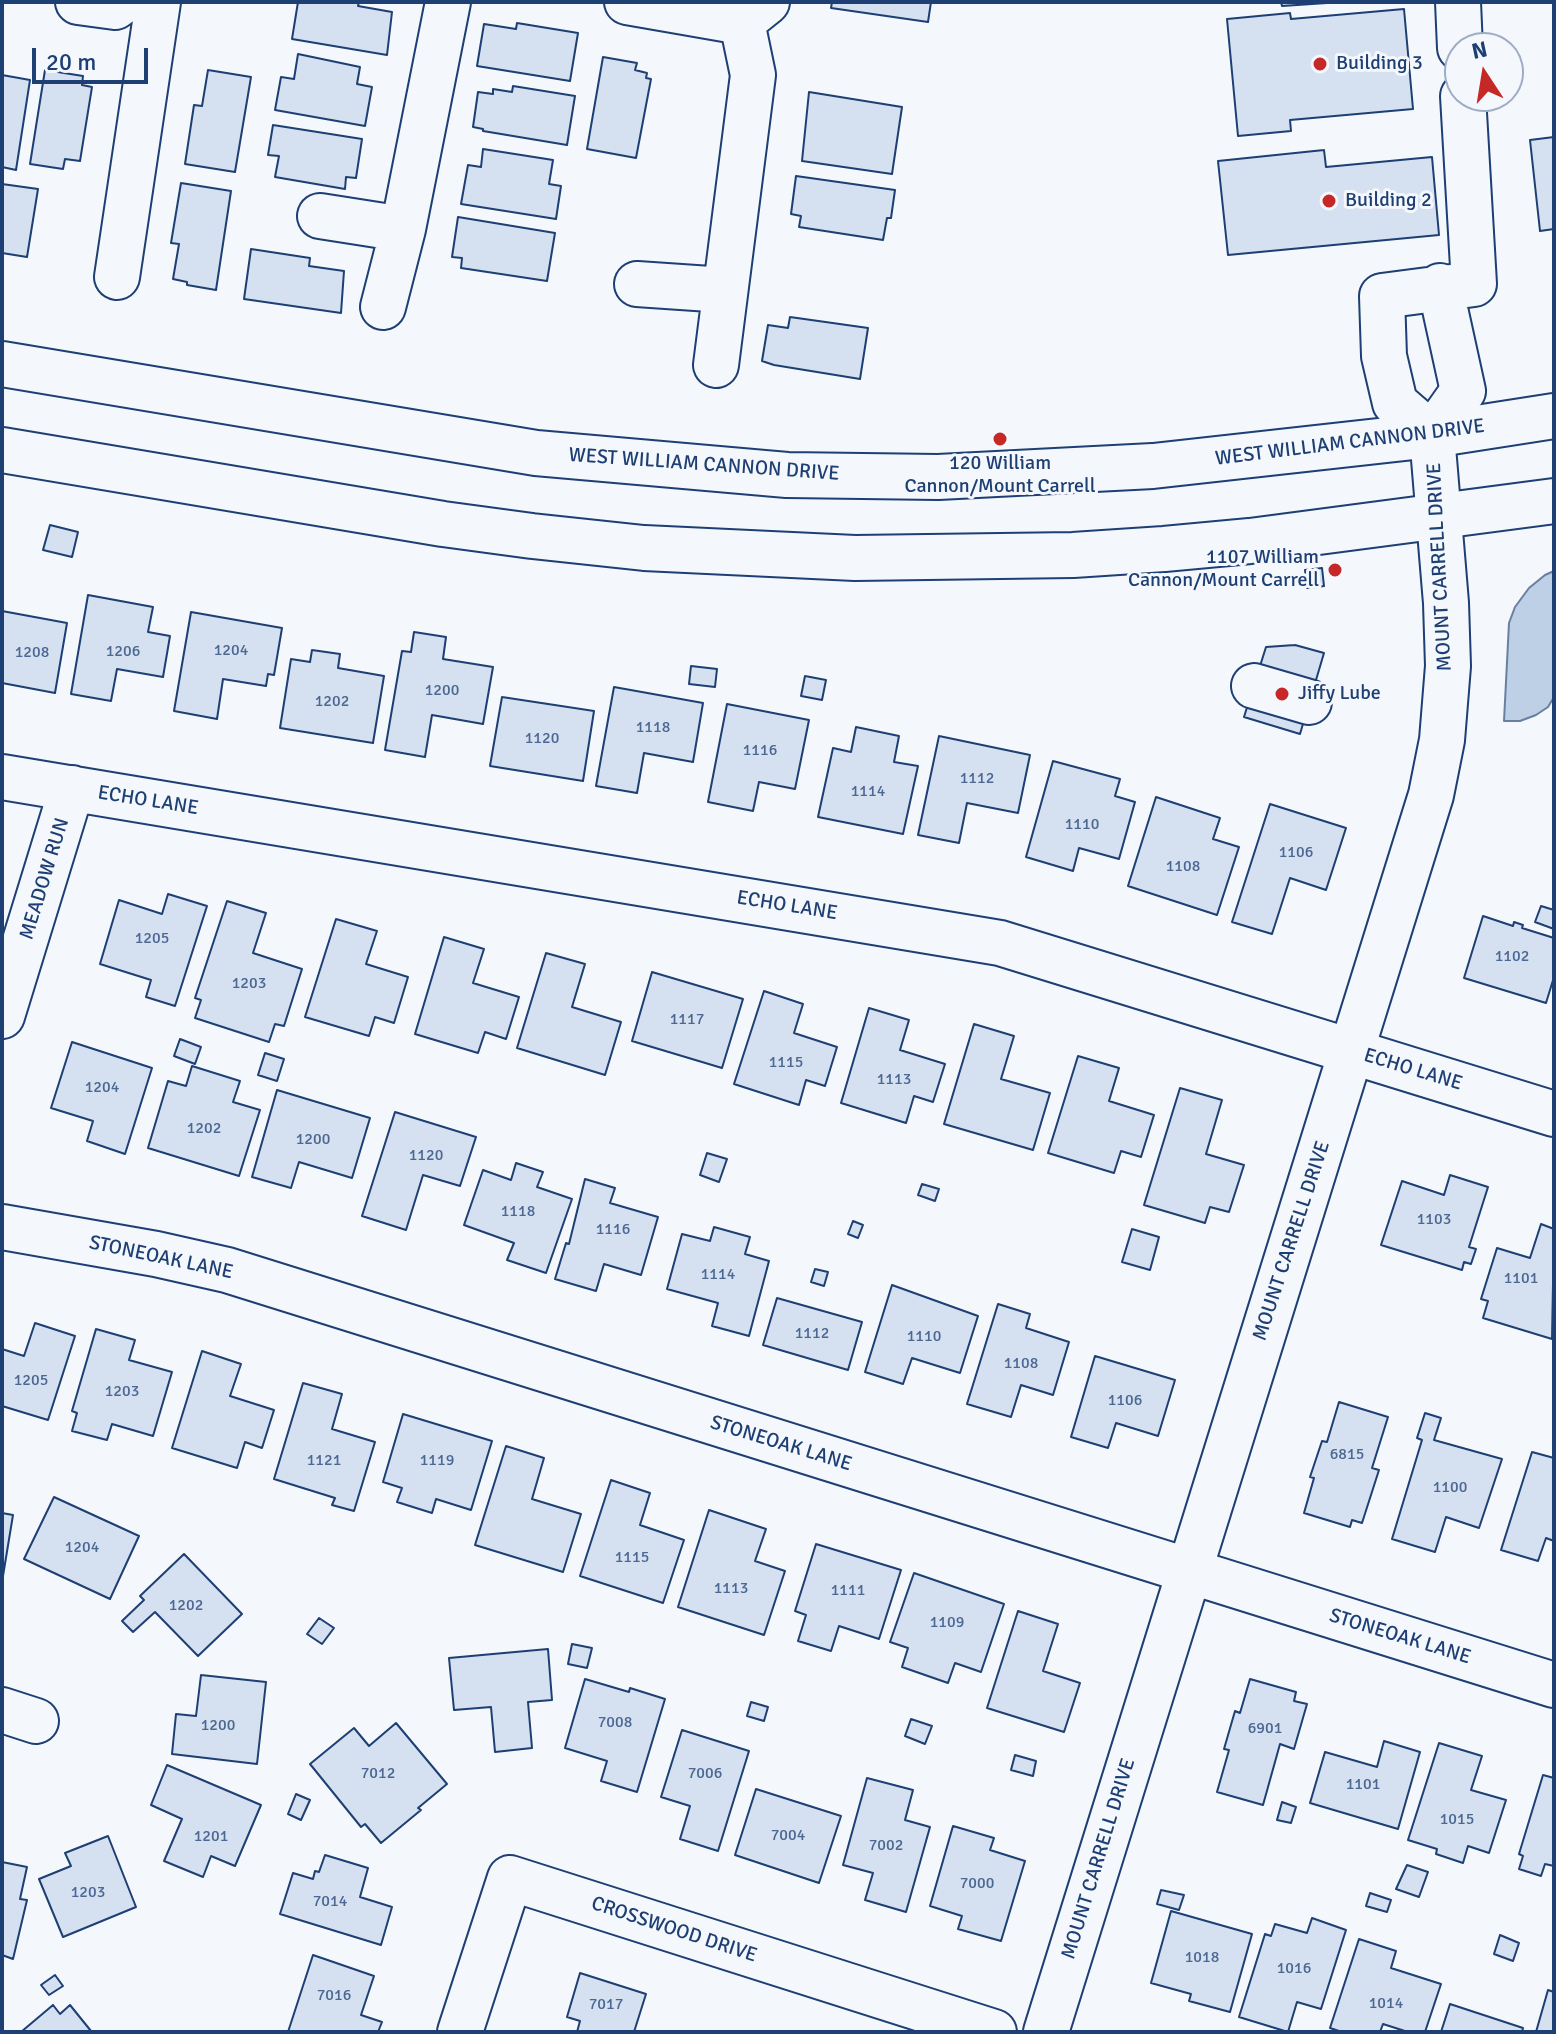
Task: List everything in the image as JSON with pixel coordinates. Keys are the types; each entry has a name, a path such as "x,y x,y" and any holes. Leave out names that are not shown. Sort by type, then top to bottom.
{"street":[{"path":"78,2 115,7 122,2"},
{"path":"117,277 158,2"},
{"path":"383,307 403,229 448,2"},
{"path":"627,2 754,12 753,75 716,365"},
{"path":"1458,2 1459,32"},
{"path":"1440,286 1463,391 1432,435 1395,403 1384,356 1382,296 1440,286 1474,284 1464,112"},
{"path":"320,216 403,229"},
{"path":"637,284 725,290"},
{"name":"WEST WILLIAM CANNON DRIVE","path":"2,364 536,453 787,475 938,477 1167,465 1432,435 1554,416"},
{"name":"MOUNT CARRELL DRIVE","path":"1046,2032 1431,795 1442,740 1448,666 1432,435"},
{"path":"2,450 443,524 644,548 855,558 1073,555 1250,541 1554,501"},
{"path":"1254,686 1309,702"},
{"name":"ECHO LANE","path":"2,777 987,941 1554,1114"},
{"name":"MEADOW RUN","path":"2,1016 72,788"},
{"name":"STONEOAK LANE","path":"2,1227 227,1270 1554,1685"},
{"name":"CROSSWOOD DRIVE","path":"460,2032 510,1878 994,2032"}],"water":[{"path":"1554,571 1554,697 1548,707 1536,715 1520,721 1504,721 1509,623 1515,607 1529,588"}],"building":[{"path":"298,2 359,2 358,6 392,12 387,55 292,39"},
{"path":"832,2 931,2 928,22 831,8"},
{"path":"1281,2 1342,2 1282,6"},
{"name":"Building 3","path":"1404,9 1413,109 1290,120 1291,131 1238,136 1227,19 1290,13 1291,19"},
{"path":"517,23 578,33 570,81 477,66 484,24 516,29"},
{"path":"298,54 360,67 357,84 372,87 365,126 275,110 281,77 294,79"},
{"path":"603,57 637,63 635,70 647,73 646,78 651,79 636,158 587,149"},
{"path":"45,70 83,76 82,85 92,87 80,161 65,159 63,169 30,164"},
{"path":"208,70 251,77 235,172 185,164 194,105 202,106"},
{"path":"2,75 30,80 16,170 2,167"},
{"path":"513,86 575,96 567,145 473,127 478,92 493,94 493,89 512,92"},
{"path":"809,92 902,107 892,174 802,161"},
{"path":"273,125 362,139 356,178 346,177 345,189 275,177 279,156 268,155"},
{"path":"1554,137 1554,229 1540,231 1530,140"},
{"path":"483,149 553,160 549,184 561,186 556,219 461,204 468,165 481,167"},
{"name":"Building 2","path":"1324,150 1326,167 1432,157 1439,235 1228,255 1218,161"},
{"path":"796,176 895,190 891,218 887,218 883,240 799,227 801,216 791,214"},
{"path":"181,183 231,191 216,290 173,279 179,244 171,243"},
{"path":"2,184 38,189 27,257 2,253"},
{"path":"458,217 555,233 547,281 461,268 462,258 452,257"},
{"path":"251,249 310,258 309,266 344,271 341,313 244,299"},
{"path":"790,317 868,328 860,379 762,361 768,325 788,328"},
{"path":"50,525 78,532 72,557 43,550"},
{"path":"1322,568 1324,586 1307,588 1305,570"},
{"path":"88,595 153,607 148,632 170,636 163,677 117,669 111,701 71,694"},
{"path":"2,611 67,623 55,693 2,683"},
{"path":"191,612 282,628 274,675 268,674 266,686 223,679 217,719 174,711"},
{"path":"414,632 446,637 443,659 493,667 483,724 432,715 425,757 385,750 402,651 411,652"},
{"name":"Jiffy Lube","path":"1295,645 1324,653 1300,734 1244,717 1266,647"},
{"path":"312,650 340,654 338,668 384,676 373,743 280,728 291,659 310,662"},
{"path":"691,666 717,669 715,687 689,684"},
{"path":"805,676 826,680 822,700 801,696"},
{"path":"614,687 703,703 693,762 644,753 637,793 596,786"},
{"path":"502,697 594,711 583,781 490,766"},
{"path":"727,704 809,720 795,789 759,782 753,811 708,802"},
{"path":"856,727 899,736 894,762 918,766 903,834 818,817 833,748 851,752"},
{"path":"939,736 1030,755 1018,813 967,803 959,843 918,835"},
{"path":"1053,761 1120,779 1115,796 1135,802 1119,859 1079,848 1073,871 1026,857"},
{"path":"1156,797 1220,818 1213,839 1239,847 1217,915 1128,886"},
{"path":"1270,804 1346,828 1326,890 1290,878 1272,934 1232,922"},
{"path":"168,894 207,906 175,1006 146,997 151,980 100,964 119,900 162,914"},
{"path":"227,901 266,913 253,953 302,969 284,1026 275,1024 269,1042 195,1018 201,1000 195,998"},
{"path":"1541,906 1554,910 1554,929 1535,922"},
{"path":"1483,916 1513,926 1514,922 1523,925 1522,928 1554,938 1554,977 1546,1003 1464,978"},
{"path":"336,919 377,931 366,964 408,977 394,1023 375,1017 369,1036 305,1017"},
{"path":"444,937 484,949 473,983 519,997 506,1039 485,1032 478,1053 415,1034"},
{"path":"546,953 585,964 572,1007 621,1022 605,1075 517,1048"},
{"path":"652,972 743,999 722,1068 632,1041"},
{"path":"764,991 803,1004 794,1033 837,1047 825,1086 806,1080 799,1105 734,1084"},
{"path":"869,1008 909,1020 900,1050 945,1064 933,1102 914,1096 906,1123 841,1103"},
{"path":"974,1024 1014,1036 1001,1079 1050,1093 1033,1150 944,1124"},
{"path":"180,1039 201,1047 195,1064 174,1056"},
{"path":"72,1042 152,1068 125,1154 87,1141 93,1121 51,1108"},
{"path":"265,1053 284,1059 277,1081 258,1075"},
{"path":"1078,1056 1119,1068 1109,1101 1154,1115 1141,1157 1121,1151 1114,1173 1048,1153"},
{"path":"192,1066 240,1081 233,1102 260,1110 239,1176 148,1148 168,1081 186,1086"},
{"path":"1180,1088 1222,1100 1206,1154 1244,1165 1229,1212 1210,1207 1205,1223 1144,1205"},
{"path":"277,1090 370,1118 352,1178 299,1162 291,1188 252,1177"},
{"path":"395,1112 476,1137 460,1186 423,1175 406,1230 362,1216"},
{"path":"707,1153 727,1159 719,1182 700,1175"},
{"path":"516,1163 543,1172 537,1187 572,1199 546,1273 507,1260 514,1243 464,1225 483,1170 511,1180"},
{"path":"1450,1175 1488,1187 1469,1247 1476,1249 1471,1264 1464,1262 1462,1270 1381,1245 1402,1181 1444,1195"},
{"path":"585,1179 615,1188 610,1203 658,1217 641,1275 604,1264 596,1291 555,1279 566,1243 569,1244"},
{"path":"922,1184 939,1189 935,1201 918,1195"},
{"path":"853,1221 863,1225 858,1238 848,1234"},
{"path":"1541,1224 1554,1229 1552,1339 1483,1318 1488,1301 1481,1299 1497,1248 1530,1258"},
{"path":"714,1227 750,1237 745,1254 769,1261 749,1336 712,1326 718,1303 667,1289 682,1234 710,1241"},
{"path":"1132,1229 1159,1237 1150,1270 1122,1262"},
{"path":"815,1269 828,1272 824,1286 811,1282"},
{"path":"892,1285 978,1316 960,1373 912,1358 903,1384 865,1372"},
{"path":"777,1298 862,1322 848,1370 763,1345"},
{"path":"998,1304 1030,1314 1026,1328 1069,1342 1053,1395 1021,1385 1011,1417 967,1404"},
{"path":"35,1323 75,1336 48,1420 2,1406 2,1349 24,1356"},
{"path":"96,1329 135,1340 129,1360 172,1372 153,1436 112,1424 107,1440 72,1431 77,1413 72,1411"},
{"path":"202,1351 241,1364 230,1396 274,1410 262,1448 245,1442 237,1468 172,1448"},
{"path":"1095,1356 1175,1380 1158,1436 1116,1423 1108,1448 1071,1437"},
{"path":"303,1383 342,1394 332,1429 375,1442 354,1511 332,1505 335,1498 274,1479"},
{"path":"1339,1402 1388,1417 1372,1468 1379,1470 1362,1523 1352,1520 1350,1527 1304,1513 1314,1478 1310,1477 1322,1441 1327,1442"},
{"path":"1425,1413 1441,1418 1434,1440 1502,1459 1479,1528 1446,1517 1435,1552 1392,1539 1422,1440 1417,1438"},
{"path":"403,1414 492,1441 471,1510 436,1499 432,1513 397,1502 402,1488 383,1482"},
{"path":"506,1446 544,1458 532,1499 581,1514 563,1572 475,1545"},
{"path":"1532,1452 1554,1458 1554,1541 1546,1538 1538,1561 1501,1550"},
{"path":"611,1480 650,1493 640,1525 684,1540 663,1603 580,1576"},
{"path":"54,1497 139,1536 110,1599 24,1559"},
{"path":"709,1510 766,1529 755,1561 785,1571 764,1635 678,1607"},
{"path":"2,1513 13,1515 2,1582"},
{"path":"816,1544 901,1570 879,1639 839,1626 831,1651 798,1641 806,1615 795,1611"},
{"path":"184,1554 242,1614 198,1656 155,1612 133,1632 122,1621 144,1600 140,1596"},
{"path":"914,1573 1004,1604 981,1672 955,1663 948,1683 902,1667 908,1648 890,1642"},
{"path":"1018,1611 1058,1624 1043,1671 1080,1683 1064,1732 987,1708"},
{"path":"319,1618 334,1628 322,1644 307,1634"},
{"path":"572,1644 592,1648 587,1668 568,1664"},
{"path":"548,1649 552,1700 528,1702 532,1748 495,1752 491,1707 454,1710 449,1658"},
{"path":"201,1675 266,1682 257,1764 172,1754 176,1714 196,1716"},
{"path":"585,1679 665,1699 637,1792 601,1781 607,1761 565,1748"},
{"path":"1250,1679 1296,1692 1294,1701 1307,1704 1294,1749 1280,1744 1263,1805 1217,1792 1229,1750 1224,1749 1235,1711 1240,1713"},
{"path":"751,1702 768,1707 764,1721 747,1716"},
{"path":"911,1719 932,1726 925,1744 905,1736"},
{"path":"396,1723 447,1784 381,1843 365,1824 361,1827 310,1764 354,1728 369,1746"},
{"path":"682,1730 749,1751 718,1851 680,1839 690,1806 661,1797"},
{"path":"1384,1741 1420,1752 1398,1829 1310,1803 1325,1752 1377,1767"},
{"path":"1439,1743 1482,1756 1471,1790 1506,1800 1489,1853 1468,1846 1463,1863 1436,1854 1437,1849 1408,1840"},
{"path":"1015,1755 1036,1761 1033,1776 1011,1770"},
{"path":"167,1765 261,1805 235,1866 211,1856 203,1877 164,1861 182,1819 151,1805"},
{"path":"1543,1775 1554,1778 1554,1866 1545,1864 1541,1876 1519,1869 1523,1856 1519,1854"},
{"path":"867,1778 913,1790 905,1820 930,1827 906,1912 865,1900 873,1873 843,1865"},
{"path":"756,1789 841,1816 819,1883 735,1855"},
{"path":"296,1794 310,1800 301,1820 288,1814"},
{"path":"1282,1802 1296,1807 1291,1823 1277,1820"},
{"path":"953,1826 994,1838 990,1850 1025,1861 1001,1941 958,1929 962,1916 930,1906"},
{"path":"108,1836 136,1907 63,1937 39,1879 71,1866 65,1853"},
{"path":"325,1855 368,1868 360,1897 392,1907 381,1945 280,1914 293,1873 313,1879"},
{"path":"2,1862 27,1867 20,1899 27,1900 13,1959 2,1955"},
{"path":"1407,1865 1428,1872 1419,1897 1396,1889"},
{"path":"1161,1890 1184,1895 1179,1910 1157,1904"},
{"path":"1370,1893 1391,1900 1387,1912 1366,1906"},
{"path":"1171,1911 1252,1934 1230,2012 1189,2001 1191,1994 1151,1983"},
{"path":"1312,1918 1346,1930 1321,2009 1297,2002 1288,2032 1239,2017 1265,1934 1271,1936 1275,1924 1307,1933"},
{"path":"1500,1935 1519,1943 1513,1961 1494,1954"},
{"path":"1359,1939 1396,1951 1391,1968 1441,1984 1425,2032 1408,2032 1383,2024 1380,2032 1342,2032 1330,2028"},
{"path":"313,1955 374,1976 361,2015 382,2022 378,2032 288,2032"},
{"path":"580,1973 646,1994 634,2032 577,2032 580,2021 567,2017"},
{"path":"55,1975 63,1986 49,1995 41,1985"},
{"path":"1548,1990 1554,1992 1554,2032 1536,2032"},
{"path":"1450,2004 1523,2028 1522,2032 1441,2032"},
{"path":"53,2005 60,2014 70,2005 91,2031 21,2032"}],"place":[{"name":"Building 3","path":"1320,64"},
{"name":"Building 2","path":"1329,201"},
{"name":"120 William Cannon/Mount Carrell","path":"1000,439"},
{"name":"1107 William Cannon/Mount Carrell","path":"1335,570"},
{"name":"Jiffy Lube","path":"1282,694"}]}
